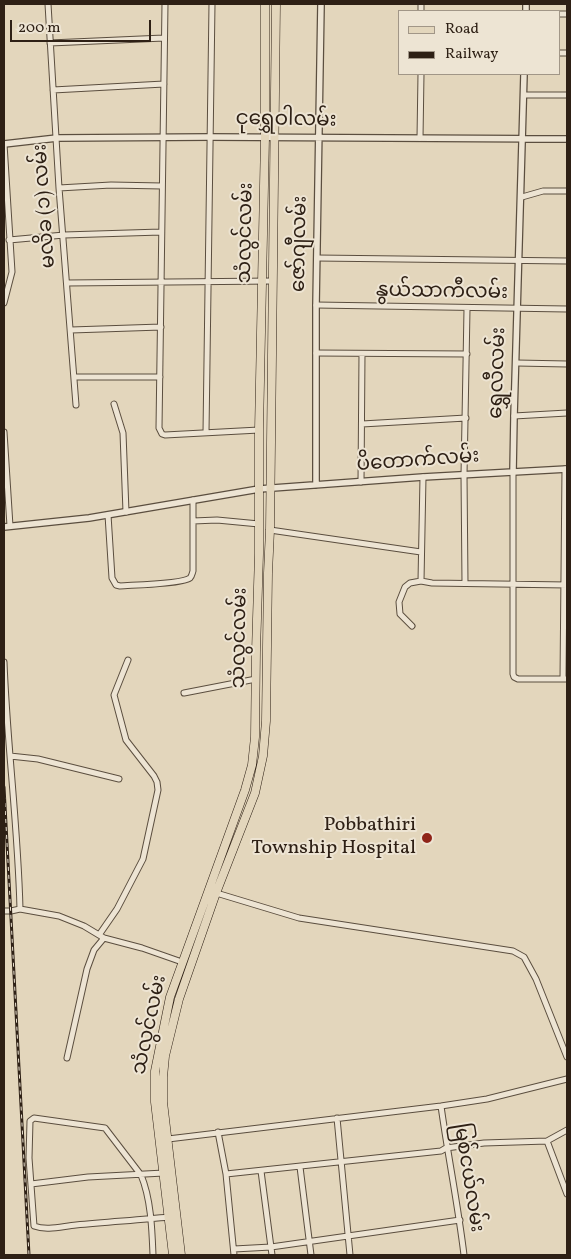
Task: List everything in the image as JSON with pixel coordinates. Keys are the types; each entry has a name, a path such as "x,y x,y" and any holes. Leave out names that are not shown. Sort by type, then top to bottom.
{"main road":[{"name":"သံလွင်လမ်း","path":"173,1255 154,1087 155,1071 245,790 252,765 255,737 259,573 258,430 265,137 265,4"},
{"name":"သံလွင်လမ်း","path":"181,1255 162,1090 170,997 182,962 255,794 266,738 276,4"}],"street":[{"name":"မလိခ (၁) လမ်း","path":"48,4 59,188 76,405"},
{"path":"165,4 160,432 165,435 258,430"},
{"path":"206,432 212,4"},
{"name":"ဇော်ဂျီလမ်း","path":"316,485 316,306 321,4"},
{"path":"50,43 164,38"},
{"path":"420,138 421,75"},
{"name":"ရွှေလီလမ်း","path":"524,75 522,197 514,416 513,674 516,679 565,679"},
{"path":"53,90 164,84"},
{"path":"524,95 567,95"},
{"name":"ငုရွှေဝါလမ်း","path":"4,144 57,138 210,136 567,140"},
{"path":"4,144 12,272 4,303"},
{"path":"59,188 111,185 162,186"},
{"path":"522,197 543,191 567,191"},
{"path":"9,240 64,235 161,232"},
{"path":"317,258 567,262"},
{"path":"67,283 273,281"},
{"name":"နွယ်သာကီလမ်း","path":"316,306 567,309"},
{"path":"465,583 464,475 467,309"},
{"path":"71,330 161,327"},
{"path":"316,353 467,354"},
{"path":"361,482 362,354"},
{"path":"516,364 567,364"},
{"path":"75,377 160,377"},
{"path":"114,404 123,433 126,512"},
{"path":"514,416 567,413"},
{"path":"362,424 466,418"},
{"path":"4,432 7,527"},
{"path":"565,679 566,469"},
{"name":"ပိတောက်လမ်း","path":"7,527 108,515 259,489 566,469"},
{"path":"421,581 423,477"},
{"path":"108,515 112,578 116,585 188,579 192,576 193,571 193,500"},
{"path":"193,521 217,520 259,524"},
{"path":"270,530 421,552"},
{"path":"412,626 400,614 399,602 405,587 410,583 421,581 432,583 566,585"},
{"path":"67,1058 86,970 94,950 143,859 158,790 154,776 126,740 114,695 128,660"},
{"path":"4,662 20,869 20,908"},
{"path":"184,693 256,679"},
{"path":"10,756 38,759 119,779"},
{"path":"212,891 299,918 513,951 524,957 536,979 567,1056"},
{"path":"4,910 11,911 20,908 59,916 84,926 102,937 182,962"},
{"path":"168,1139 441,1106 487,1099 567,1079"},
{"name":"မြစ်ငယ်လမ်း","path":"441,1106 464,1255"},
{"path":"153,1255 150,1219 144,1182 141,1175 105,1128 34,1118 30,1121 28,1158 34,1226 40,1228 150,1219 169,1217"},
{"path":"338,1118 350,1255"},
{"path":"226,1174 441,1151 446,1148 484,1143 547,1141 567,1130"},
{"path":"218,1132 226,1174 234,1252 460,1220"},
{"path":"547,1141 567,1194"},
{"path":"300,1167 311,1255"},
{"path":"261,1171 272,1255"},
{"path":"30,1184 88,1177 164,1173"}],"railway":[{"path":"4,787 29,1255"}],"place":[{"name":"Pobbathiri Township Hospital","path":"427,838"}]}
